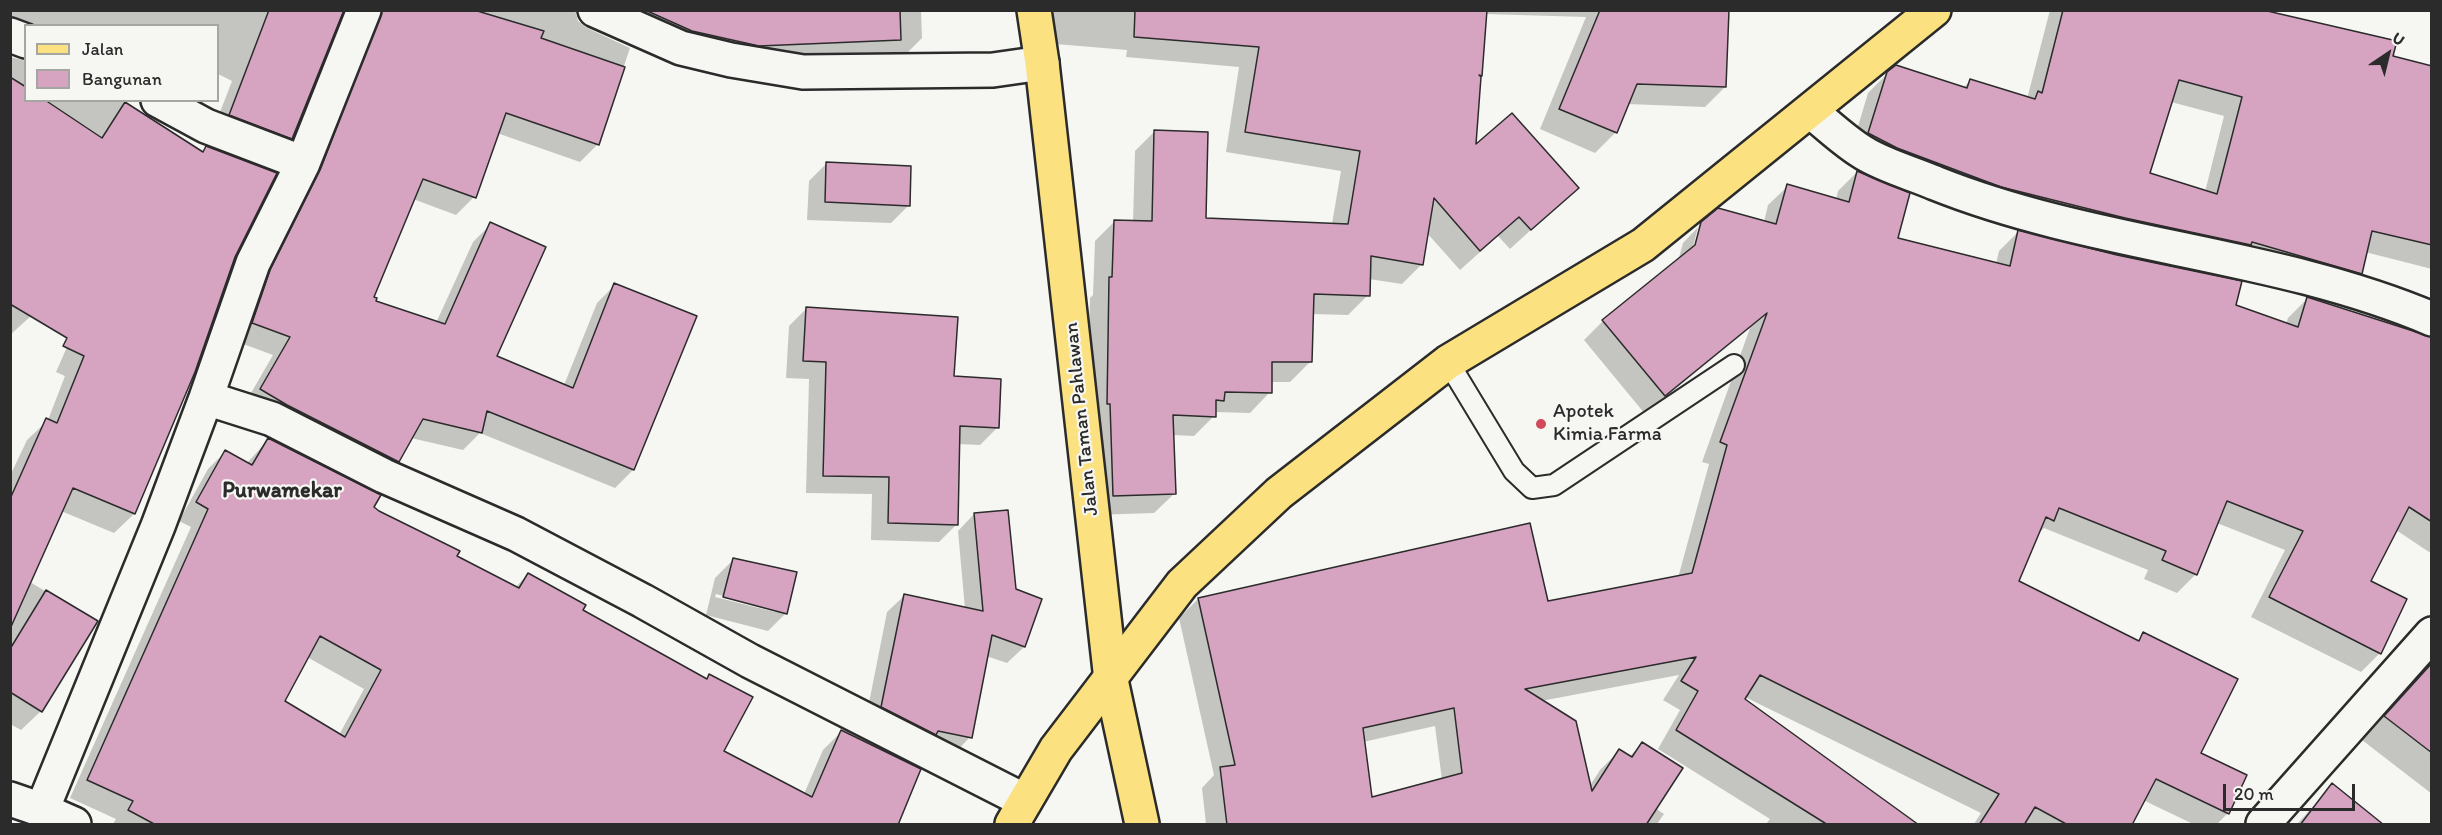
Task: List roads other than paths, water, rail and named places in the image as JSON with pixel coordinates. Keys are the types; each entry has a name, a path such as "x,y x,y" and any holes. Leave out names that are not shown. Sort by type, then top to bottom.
{"main road":[{"name":"Jalan Taman Pahlawan","path":"1034,10 1042,63 1111,680 1142,825"},
{"path":"1018,813 1056,749 1111,680 1182,584 1279,493 1448,362 1643,245 1934,10"}],"street":[{"path":"42,810 158,526 206,398 253,262 303,163 364,10"},
{"path":"596,10 681,48 731,60 803,72 993,70 1042,63"},
{"path":"10,34 24,40"},
{"path":"162,102 207,126 303,163"},
{"path":"1810,111 1864,153 1978,200 2095,231 2298,277 2392,303 2432,319"},
{"path":"206,398 272,419 384,476 516,534 761,666 1018,813"},
{"path":"2263,825 2432,634"},
{"path":"10,799 42,810 74,825"}],"lane":[{"path":"1448,362 1514,471 1532,488 1554,485 1734,365"}],"place":[{"name":"Apotek Kimia Farma","path":"1541,424"}],"district":[{"name":"Purwamekar","path":"282,491"}]}
